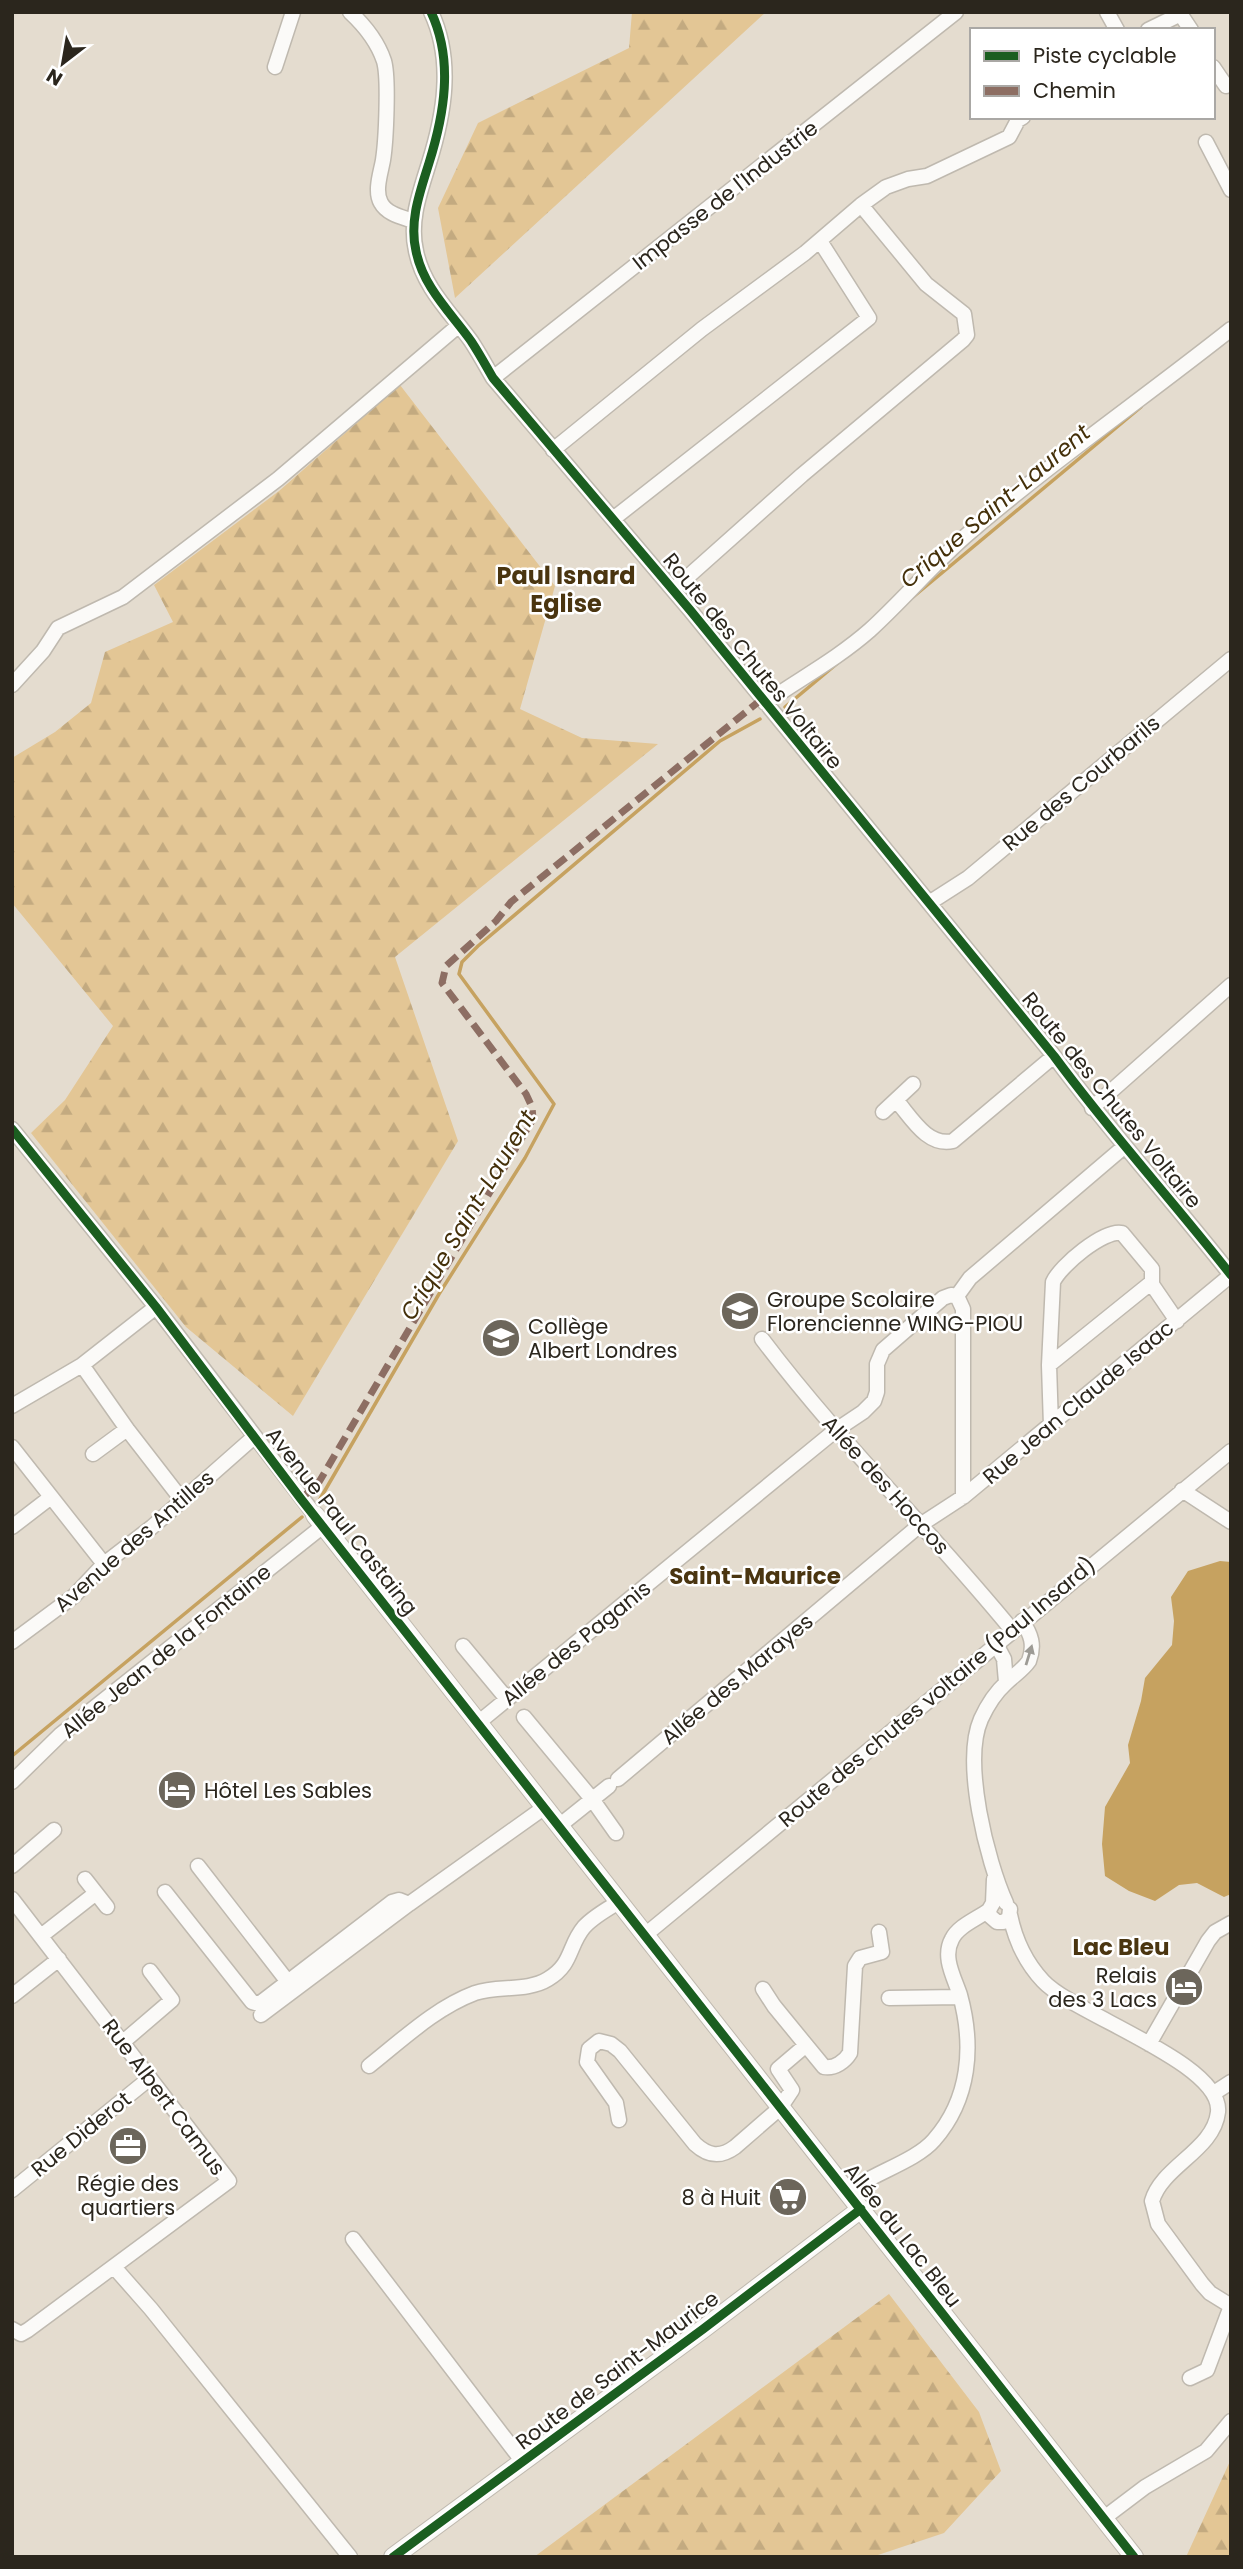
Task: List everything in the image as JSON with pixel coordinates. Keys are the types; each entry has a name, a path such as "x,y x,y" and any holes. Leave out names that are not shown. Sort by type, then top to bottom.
{"street":[{"path":"275,67 293,12"},
{"path":"350,12 365,25 384,62 384,153 378,191 381,203 392,214 413,221"},
{"name":"Route des Chutes Voltaire","path":"431,12 444,66 444,96 440,125 413,221 416,253 423,273 493,378 673,590 1054,1056 1092,1108 1185,1216 1231,1275"},
{"name":"Impasse de l'Industrie","path":"493,378 956,12"},
{"path":"1107,12 1116,28"},
{"path":"1152,28 1180,13 1190,28"},
{"path":"1215,70 1226,86"},
{"path":"554,450 702,329 820,241 886,187 927,176 1009,137 1020,119"},
{"path":"1206,142 1231,190"},
{"path":"673,590 802,475 967,335 964,314 926,284 861,205"},
{"path":"613,519 869,317 820,241"},
{"path":"12,685 43,650 58,628 123,597 278,479 458,326"},
{"path":"765,703 837,656 870,629 970,533 1231,330"},
{"name":"Rue des Courbarils","path":"929,903 968,878 1231,659"},
{"path":"1092,1108 1231,985"},
{"path":"896,1100 928,1136 940,1142 953,1141 1054,1056"},
{"path":"883,1112 913,1084"},
{"name":"Avenue Paul Castaing","path":"12,1129 156,1307 319,1521 645,1935"},
{"path":"962,1497 962,1309 957,1296 970,1278 1125,1146"},
{"path":"1049,1365 1150,1283 1154,1276 1152,1269 1125,1235 1119,1232 1105,1235 1059,1271 1052,1286 1049,1365 1051,1426"},
{"name":"Rue Jean Claude Isaac","path":"920,1525 962,1497 1051,1426 1231,1275"},
{"path":"1150,1283 1177,1321"},
{"name":"Allée des Paganis","path":"478,1723 836,1430 863,1412 874,1401 877,1392 877,1364 883,1350 943,1298 951,1294 957,1296"},
{"path":"12,1406 82,1365 156,1307"},
{"name":"Allée des Hoccos","path":"762,1339 836,1430 920,1525 1017,1625"},
{"path":"82,1365 182,1500"},
{"path":"93,1454 127,1429"},
{"name":"Avenue des Antilles","path":"12,1642 74,1596 104,1564 254,1437"},
{"path":"12,1447 104,1564"},
{"name":"Route des chutes voltaire (Paul Insard)","path":"645,1935 1017,1625 1231,1451"},
{"path":"1182,1490 1231,1522"},
{"path":"12,1527 51,1496"},
{"name":"Allée Jean de la Fontaine","path":"12,1782 60,1735 319,1521"},
{"name":"Allée des Marayes","path":"559,1826 920,1525"},
{"path":"1017,1625 1032,1637 1032,1653 1020,1672 1006,1682 981,1720 975,1740 974,1779 995,1877 998,1912 1033,1968 1051,1988 1149,2044 1197,2077 1214,2093 1217,2113 1213,2126 1203,2141 1160,2183 1152,2201 1158,2224 1202,2284 1210,2293 1231,2306 1207,2370 1190,2378"},
{"path":"996,1644 1004,1659 1006,1682"},
{"path":"463,1646 508,1699"},
{"path":"524,1717 592,1799 616,1833"},
{"path":"261,2015 545,1807"},
{"path":"12,1866 54,1830"},
{"path":"198,1866 288,1982"},
{"path":"85,1879 107,1907"},
{"path":"165,1892 252,2002 259,2004 392,1902 399,1900 410,1904"},
{"path":"41,1936 96,1893"},
{"name":"Rue Albert Camus","path":"12,1899 229,2181 114,2267"},
{"path":"369,2066 440,2010 463,1998 485,1990 535,1985 551,1977 566,1964 586,1926 619,1902"},
{"path":"848,2192 868,2178 904,2161 931,2144 948,2121 965,2082 968,2062 968,2042 960,1997 948,1961 949,1947 959,1929 998,1912"},
{"path":"1149,2044 1208,1941 1215,1932 1231,1923"},
{"path":"763,1989 774,2007 824,2067 829,2068 845,2061 850,2053 855,1966 860,1958 882,1952 879,1932"},
{"name":"Allée du Lac Bleu","path":"645,1935 1134,2557"},
{"path":"12,1996 59,1959"},
{"path":"123,2042 172,2000 150,1971"},
{"path":"889,1998 960,1997"},
{"path":"619,2120 616,2103 587,2062 589,2049 599,2041 620,2051 695,2144 710,2154 728,2152 780,2108 792,2091 778,2068 806,2046"},
{"name":"Rue Diderot","path":"12,2190 150,2078"},
{"path":"1214,2093 1231,2082"},
{"name":"Route de Saint-Maurice","path":"393,2557 861,2209"},
{"path":"353,2239 523,2462"},
{"path":"12,2329 21,2334 28,2330 114,2267 160,2320 350,2557"},
{"path":"1104,2518 1145,2487 1206,2451 1231,2421"}],"green space":[{"path":"632,12 766,12 455,298 438,208 478,123 629,48"},
{"path":"400,385 555,586 520,709 582,738 658,744 395,957 458,1141 293,1416 186,1327 31,1133 65,1100 113,1026 12,903 12,758 55,732 91,703 105,652 173,622 154,585 279,491"},
{"path":"889,2294 979,2412 1001,2471 944,2533 872,2557 534,2557"},
{"path":"1231,2459 1231,2557 1186,2557"}],"shaded area":[{"path":"1220,1561 1231,1562 1231,1894 1224,1897 1197,1883 1179,1885 1155,1901 1129,1891 1105,1876 1102,1844 1105,1807 1130,1763 1128,1745 1145,1678 1172,1645 1174,1621 1171,1597 1188,1571"}],"waterway":[{"name":"Crique Saint-Laurent","path":"913,597 1141,407"},
{"name":"Crique Saint-Laurent","path":"785,707 839,662"},
{"name":"Crique Saint-Laurent","path":"320,1499 439,1294 525,1158 554,1104 459,974 462,962 720,741 760,719"},
{"name":"Crique Saint-Laurent","path":"12,1756 302,1517"}],"marked path":[{"path":"301,1499 319,1482 533,1119 532,1107 526,1094 442,983 446,966 496,921 511,902 762,699"}],"cycle path":[{"path":"431,12 442,50 444,88 439,126 419,196 414,229 416,251 431,288 471,341 493,378 690,610 1231,1275"},
{"path":"12,1129 156,1307 301,1499 1134,2557"},
{"path":"393,2557 861,2209"}],"place":[{"name":"Groupe Scolaire Florencienne WING-PIOU","path":"740,1311"},
{"name":"Collège Albert Londres","path":"501,1338"},
{"name":"Hôtel Les Sables","path":"177,1790"},
{"name":"Relais des 3 Lacs","path":"1184,1987"},
{"name":"Régie des quartiers","path":"128,2146"},
{"name":"8 à Huit","path":"788,2197"}],"district":[{"name":"Paul Isnard Eglise","path":"566,589"},
{"name":"Saint-Maurice","path":"755,1576"},
{"name":"Lac Bleu","path":"1121,1947"}]}
